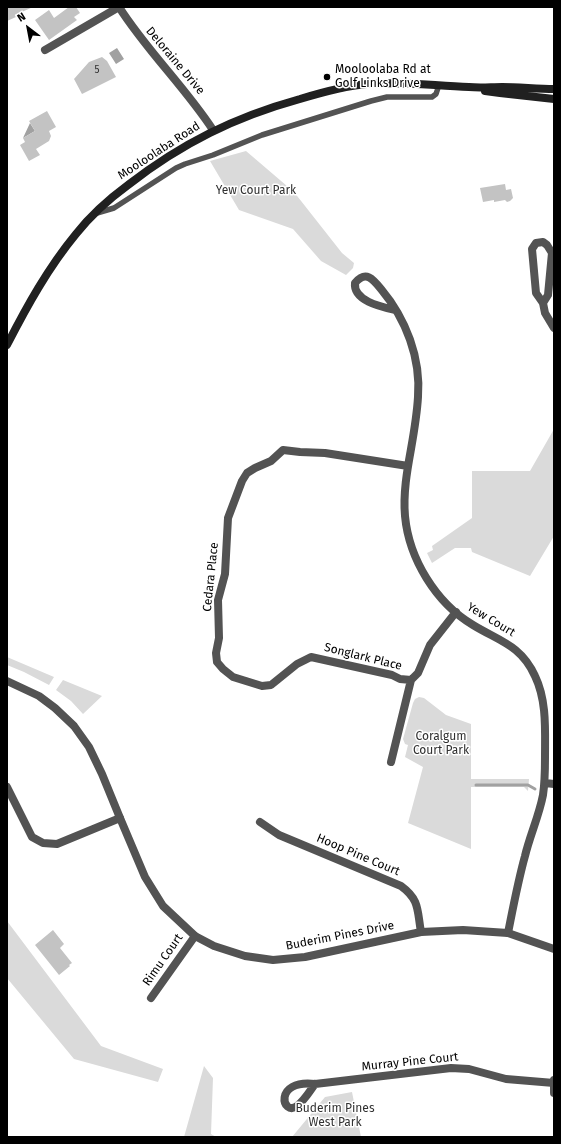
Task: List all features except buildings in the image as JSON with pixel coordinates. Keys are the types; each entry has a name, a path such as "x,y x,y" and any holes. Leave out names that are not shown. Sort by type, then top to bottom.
{"main road":[{"name":"Mooloolaba Road","path":"7,345 27,305 51,267 76,234 94,214 133,181 178,150 213,130 260,110 337,88 368,84 401,83 554,90"},
{"name":"Mooloolaba Road","path":"469,87 500,93 554,99"}],"street":[{"path":"45,50 119,7"},
{"name":"Deloraine Drive","path":"119,7 136,33 203,114 213,130"},
{"path":"543,303 548,295 552,253 543,242 536,243 532,249 536,293 543,303 545,313 554,328"},
{"name":"Yew Court","path":"395,310 366,301 356,290 355,283 363,276 370,278 385,294 403,322 416,358 418,406 406,482 405,516 414,550 421,567 434,590 456,612 472,624 516,649 526,660 536,676 543,704 545,783 537,820 525,854 508,933"},
{"name":"Cedara Place","path":"282,677 271,685 262,686 233,677 217,662 216,653 219,638 218,600 225,574 228,518 242,481 247,473 270,461 283,450 325,453 408,466"},
{"name":"Songlark Place","path":"282,677 297,664 311,657 392,675 400,679 411,680 418,673 430,645 456,612"},
{"path":"391,762 411,680"},
{"name":"Buderim Pines Drive","path":"7,681 39,696 55,708 74,726 89,747 102,774 145,877 163,906 194,936 214,946 245,956 273,960 305,957 421,932 463,930 508,933 554,949"},
{"path":"545,783 554,784"},
{"path":"7,787 32,837 43,844 57,844 120,818"},
{"name":"Hoop Pine Court","path":"260,822 279,835 401,886 410,893 416,901 421,932"},
{"name":"Rimu Court","path":"151,998 194,936"},
{"name":"Murray Pine Court","path":"315,1084 460,1068 478,1071 506,1079 554,1081"},
{"path":"554,1081 554,1092"}],"lane":[{"path":"94,214 114,208 185,164 213,156 262,135 387,97 432,97 436,94 439,85"},
{"path":"133,181 143,190"}],"green space":[{"name":"Yew Court Park","path":"246,151 294,192 342,253 354,263 353,268 346,275 321,261 293,229 239,210 210,161"},
{"path":"554,429 554,536 530,576 472,552 471,548 455,548 432,563 427,553 433,550 432,546 472,518 472,471 530,471"},
{"path":"7,657 54,677 49,685 7,665"},
{"path":"63,680 102,696 83,714 71,701 56,690"},
{"name":"Coralgum Court Park","path":"419,697 424,698 446,715 471,724 471,779 529,779 528,791 524,787 471,787 471,849 408,823 423,767 405,757 408,745 405,744 403,739 413,703 415,699"},
{"path":"7,921 101,1046 163,1069 158,1082 74,1059 7,978"},
{"path":"204,1066 213,1078 211,1134 216,1137 184,1137"},
{"name":"Buderim Pines West Park","path":"352,1092 361,1137 292,1137 325,1097"}],"shaded area":[{"path":"117,48 124,59 116,64 109,53"},
{"path":"30,123 35,131 23,138"}],"waterway":[{"path":"476,785 528,785 535,789"}],"place":[{"name":"Mooloolaba Rd at Golf Links Drive","path":"327,77"}]}
